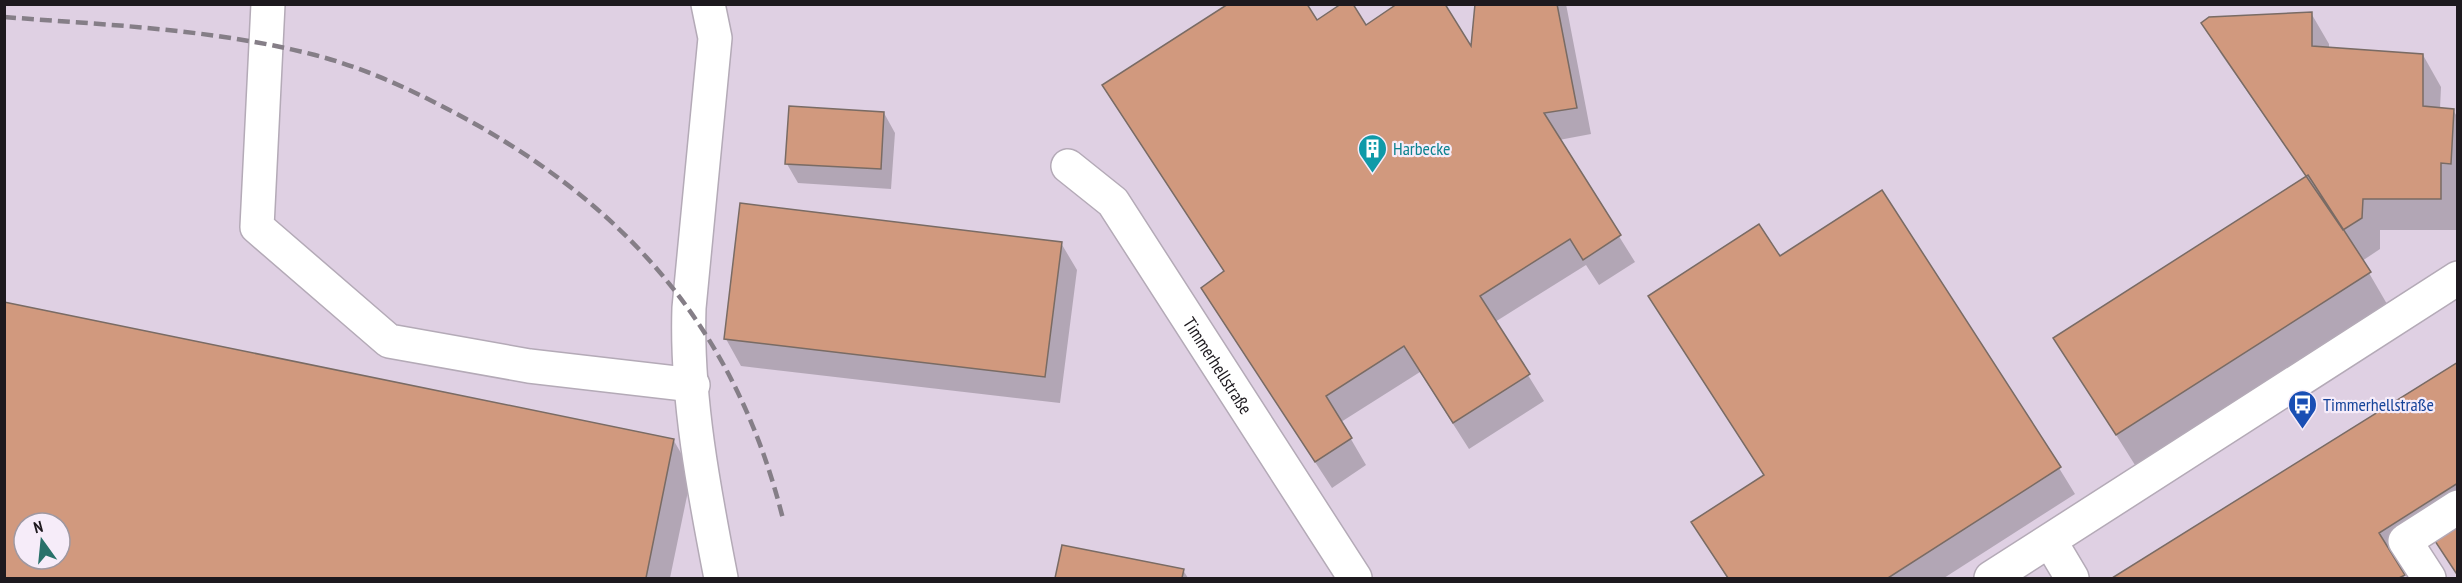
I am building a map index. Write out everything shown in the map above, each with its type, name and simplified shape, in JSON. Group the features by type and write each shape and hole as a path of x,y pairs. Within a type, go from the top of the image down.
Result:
{"street":[{"path":"268,4 257,227 389,341 529,366 693,385"},
{"path":"708,4 715,38 689,308 688,343 704,487 721,579"},
{"name":"Timmerhellstraße","path":"1068,166 1113,202 1355,579"},
{"path":"1991,579 2457,278"},
{"path":"2429,579 2405,541 2457,507"},
{"path":"2050,541 2072,579"}],"shaded area":[{"path":"4,5 2457,5 2457,578 5,578"}],"building":[{"name":"Harbecke","path":"1228,4 1307,4 1317,20 1341,4 1353,4 1366,25 1397,4 1445,4 1471,46 1475,4 1557,4 1577,108 1544,113 1621,235 1583,260 1570,239 1480,296 1530,374 1453,423 1404,346 1326,396 1352,438 1315,462 1201,288 1224,271 1102,85"},
{"path":"2312,12 2312,46 2423,54 2423,106 2454,109 2451,164 2441,163 2441,199 2363,199 2362,218 2343,230 2201,23 2209,17"},
{"path":"789,106 884,112 881,169 785,164"},
{"path":"2308,175 2371,272 2116,435 2053,338"},
{"path":"1882,190 2061,467 1888,578 1728,578 1691,522 1764,475 1648,296 1759,224 1780,256"},
{"path":"740,203 1062,242 1045,377 724,339"},
{"path":"4,302 674,439 646,578 4,578"},
{"path":"2458,362 2458,483 2379,533 2405,575 2399,578 2112,578"},
{"path":"2458,527 2458,576 2435,541"},
{"path":"1062,545 1184,569 1182,578 1055,578"}],"railway":[{"path":"4,17 200,34 277,46 315,55 357,68 418,94 477,125 534,161 586,200 632,242 673,289 709,339 739,394 763,454 783,519"}],"place":[{"name":"Harbecke","path":"1372,174"},
{"name":"Timmerhellstraße","path":"2302,430"}]}
